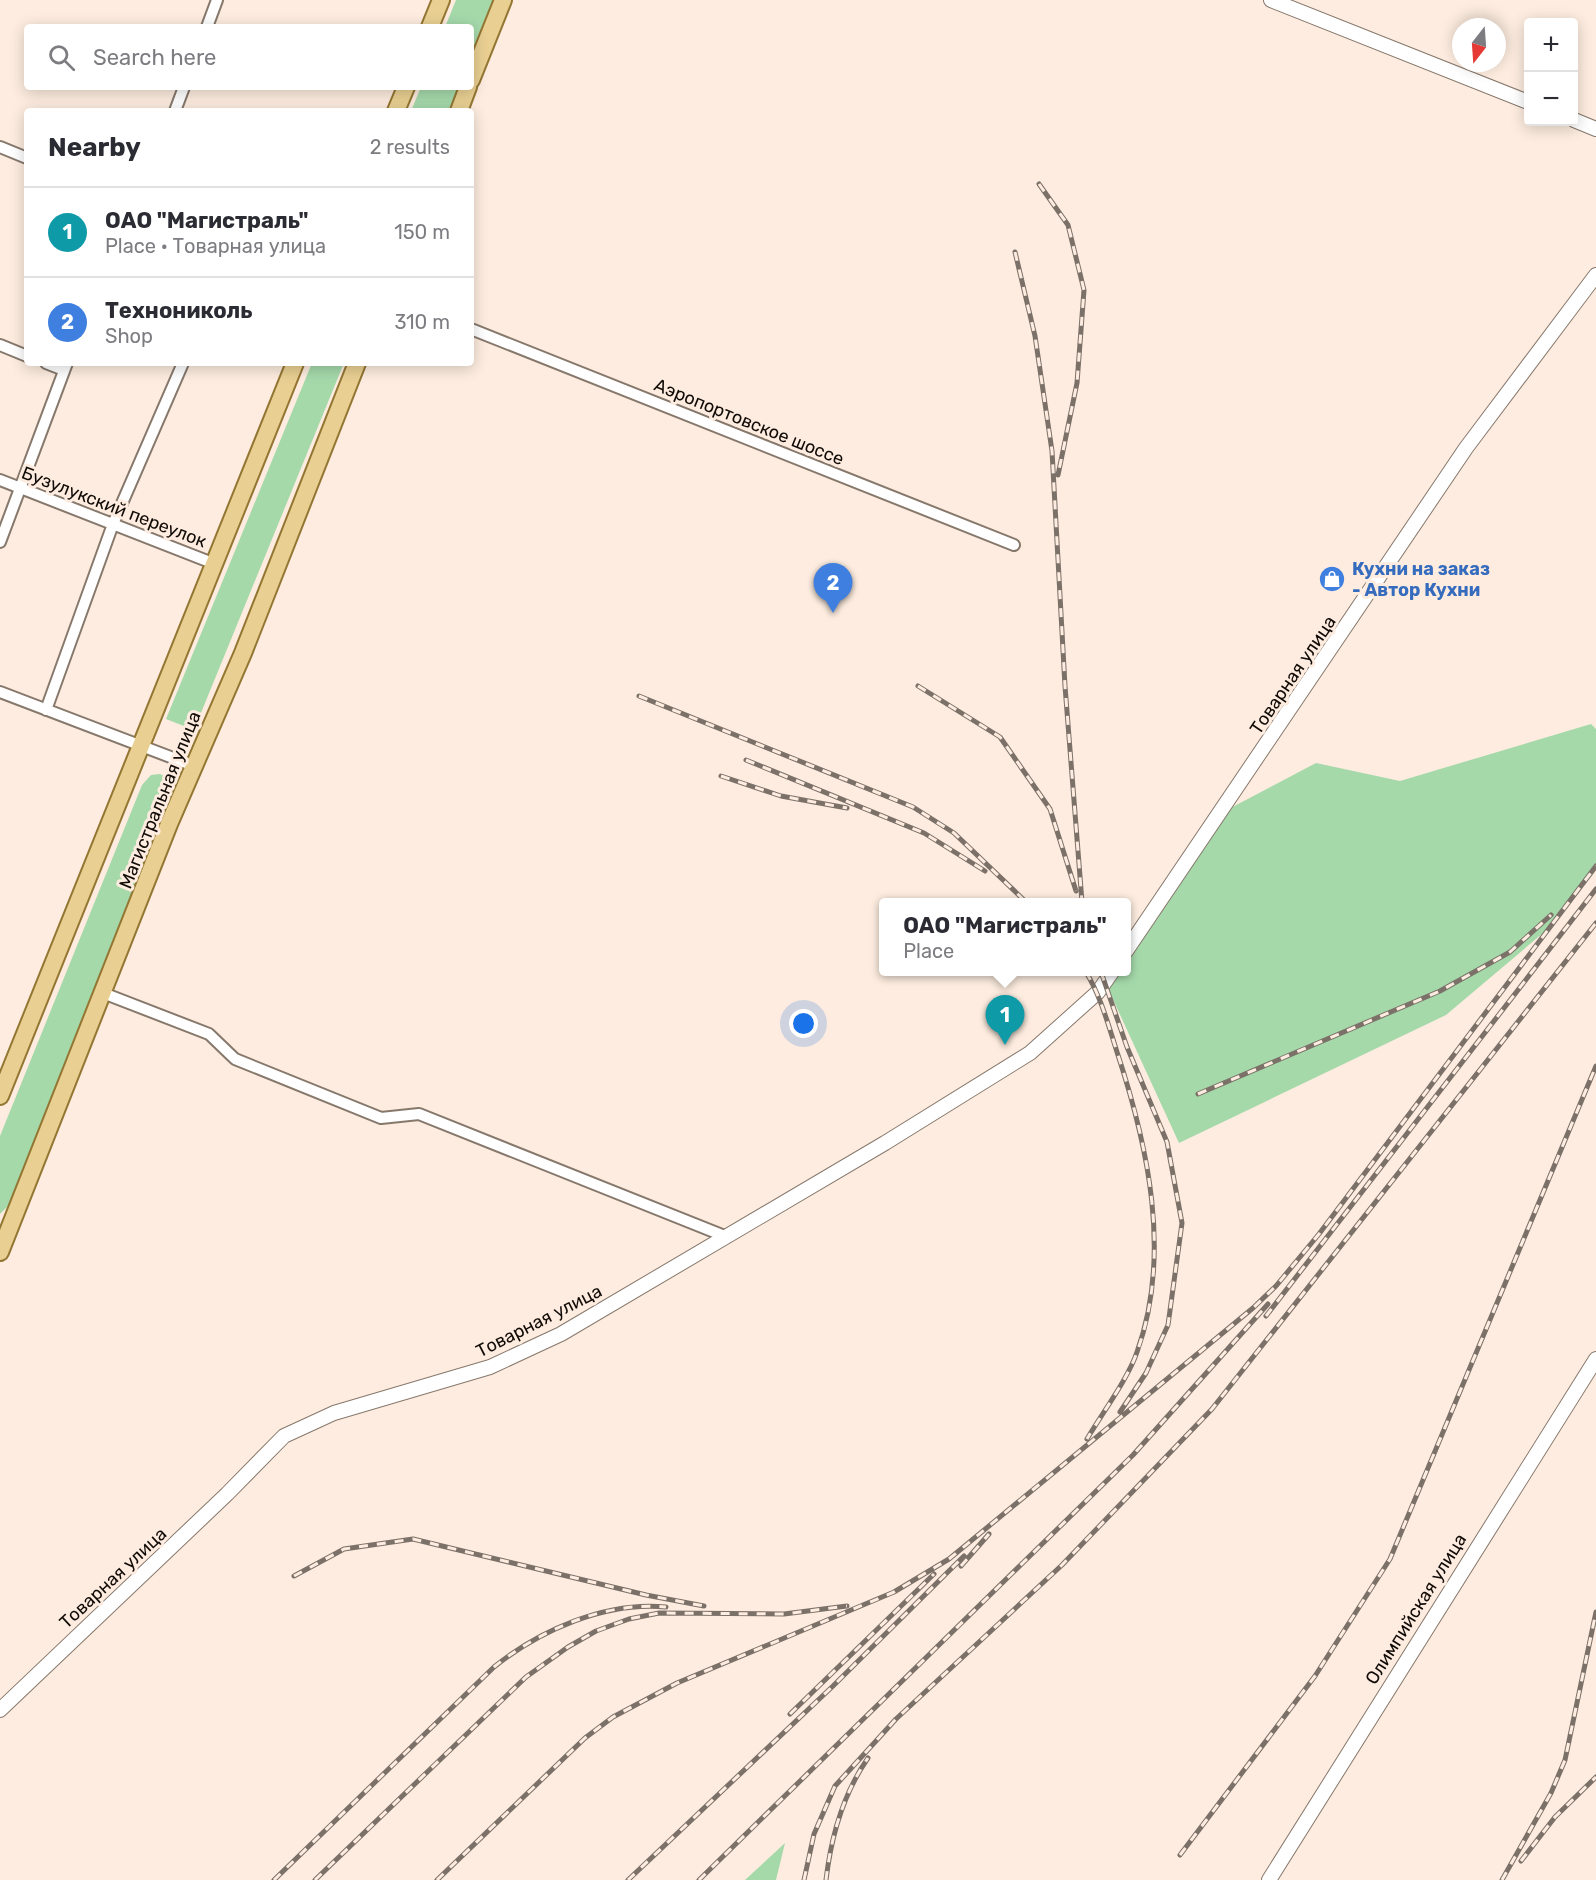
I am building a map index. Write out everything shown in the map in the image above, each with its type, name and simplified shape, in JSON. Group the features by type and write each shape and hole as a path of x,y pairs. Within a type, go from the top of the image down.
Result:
{"main road":[{"path":"474,72 503,0"},
{"path":"431,24 438,1"},
{"path":"397,108 405,90"},
{"path":"460,108 467,90"},
{"name":"Магистральная улица","path":"0,1096 295,366"},
{"name":"Магистральная улица","path":"0,1252 5,1224 243,653 356,366"}],"street":[{"path":"208,24 217,0"},
{"path":"1271,0 1524,100"},
{"path":"176,108 183,90"},
{"path":"1578,122 1596,129"},
{"path":"0,147 24,157"},
{"name":"Товарная улица","path":"1131,944 1466,448 1596,275"},
{"name":"Аэропортовское шоссе","path":"474,330 1014,545"},
{"path":"0,345 24,355"},
{"path":"46,710 113,524 182,366"},
{"path":"0,542 66,367"},
{"name":"Бузулукский переулок","path":"0,480 215,564"},
{"path":"0,692 194,766"},
{"name":"Товарная улица","path":"0,1710 227,1494 284,1436 334,1413 490,1367 561,1334 885,1143 1030,1053 1098,992 1109,976"},
{"path":"103,993 209,1034 235,1059 381,1118 419,1114 727,1237"},
{"name":"Олимпийская улица","path":"1269,1880 1596,1359"}],"green space":[{"path":"456,0 494,0 474,50 474,24 446,24"},
{"path":"420,90 458,90 450,108 412,108"},
{"path":"311,366 343,366 194,730 166,719"},
{"path":"1591,724 1596,729 1596,866 1549,928 1446,1015 1179,1143 1105,982 1109,976 1131,976 1131,945 1219,814 1316,763 1400,781"},
{"path":"160,774 168,778 172,784 174,792 172,801 8,1206 0,1214 0,1136 142,785 151,775"},
{"path":"785,1843 776,1880 745,1880"}],"railway":[{"path":"1039,184 1068,225 1084,290 1077,383 1058,475"},
{"path":"1015,252 1035,336 1052,451 1065,686 1082,898"},
{"path":"918,686 1000,737 1050,809 1076,891"},
{"path":"639,696 913,807 954,833 1022,898"},
{"path":"746,760 924,833 985,871"},
{"path":"721,776 781,796 847,808"},
{"path":"437,1880 585,1738 613,1717 677,1683 894,1592 949,1559 1253,1308 1276,1286 1319,1234 1596,866"},
{"path":"1266,1316 1596,889"},
{"path":"1198,1094 1440,991 1510,952 1551,915"},
{"path":"804,1880 814,1834 835,1786 896,1719 1062,1565 1212,1409 1596,923"},
{"path":"1087,1439 1121,1384 1137,1352 1147,1315 1153,1277 1154,1239 1152,1201 1138,1125 1104,1011 1088,976"},
{"path":"1102,976 1127,1047 1167,1142 1182,1223 1168,1325 1146,1373 1120,1412"},
{"path":"1180,1855 1315,1676 1390,1559 1596,1066"},
{"path":"699,1880 1133,1455 1268,1304"},
{"path":"961,1566 989,1534"},
{"path":"294,1576 344,1549 413,1539 646,1595 704,1606"},
{"path":"628,1880 833,1686 964,1556"},
{"path":"790,1714 934,1574"},
{"path":"274,1880 494,1667 512,1654 553,1630 597,1614 643,1606 666,1607"},
{"path":"315,1880 526,1677 568,1647 596,1631 629,1619 659,1613 784,1614 847,1606"},
{"path":"1502,1880 1551,1793 1565,1760 1596,1612"},
{"path":"826,1880 831,1848 845,1801 868,1758"},
{"path":"1521,1861 1555,1817 1596,1777"}],"place":[{"name":"Кухни на заказ - Автор Кухни","path":"1332,579"},
{"name":"Технониколь","path":"833,613"},
{"name":"ОАО \"Магистраль\"","path":"1005,1045"}]}
